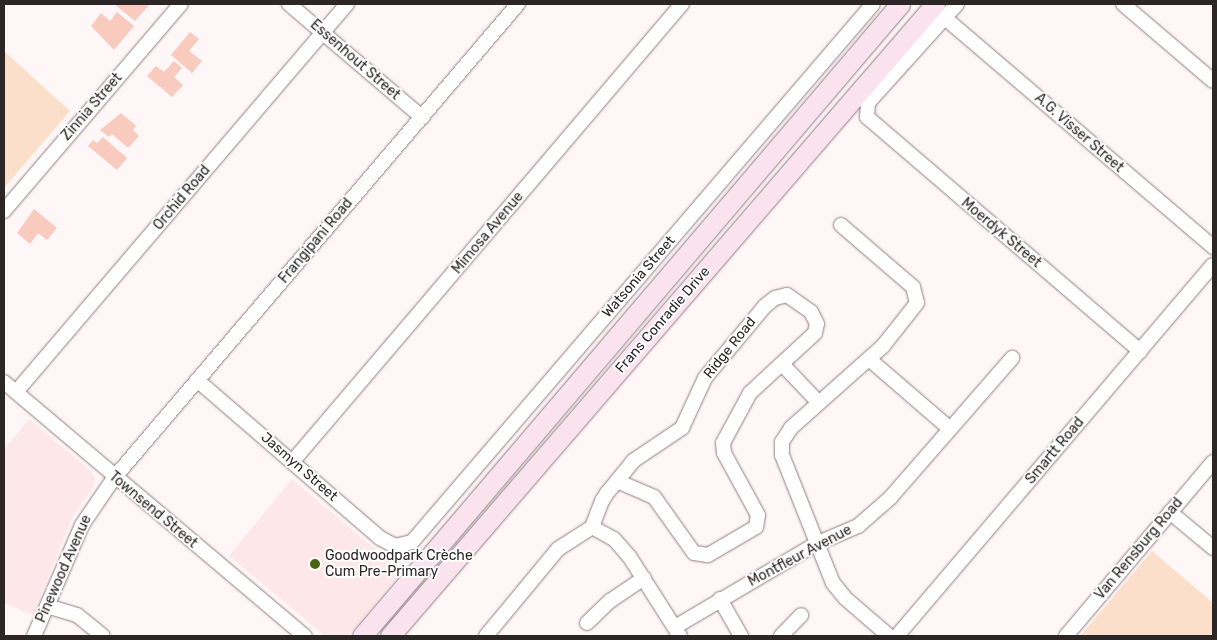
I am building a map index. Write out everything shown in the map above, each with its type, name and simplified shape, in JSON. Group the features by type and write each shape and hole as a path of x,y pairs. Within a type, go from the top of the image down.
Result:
{"main road":[{"name":"Frans Conradie Drive","path":"362,636 900,4"},
{"name":"Frans Conradie Drive","path":"390,636 940,11"}],"street":[{"name":"Zinnia Street","path":"4,211 181,4"},
{"name":"Essenhout Street","path":"289,4 422,117"},
{"name":"Orchid Road","path":"16,392 347,4"},
{"name":"Frangipani Road","path":"114,478 518,4"},
{"name":"Mimosa Avenue","path":"293,461 682,4"},
{"name":"Watsonia Street","path":"404,546 426,529 872,4"},
{"path":"940,11 957,4"},
{"path":"1123,4 1213,81"},
{"name":"Moerdyk Street","path":"940,11 868,103 866,113 871,122 1140,351"},
{"name":"A.G. Visser Street","path":"940,11 1213,247"},
{"path":"840,225 916,293 915,309 869,359 791,428 782,448 784,464 816,544 838,590 889,636"},
{"name":"Smartt Road","path":"897,636 1213,265"},
{"name":"Ridge Road","path":"592,527 602,501 617,481 642,452 682,428 705,378 765,306 775,298 787,295 811,312 817,324 815,333 746,398 723,443 724,453 759,520 749,532 708,555 694,553 654,498 617,481"},
{"name":"Montfleur Avenue","path":"678,632 720,600 816,544 862,523 890,498 1012,358"},
{"path":"869,359 950,429"},
{"path":"783,365 820,403"},
{"name":"Jasmyn Street","path":"198,380 380,538 396,546 404,546"},
{"name":"Townsend Street","path":"4,382 114,478 304,636"},
{"name":"Van Rensburg Road","path":"1066,636 1213,462"},
{"name":"Pinewood Avenue","path":"34,636 82,525 114,478"},
{"path":"1170,512 1213,548"},
{"path":"486,636 558,549 592,527 614,539 644,578 678,632"},
{"path":"587,624 610,601 644,578"},
{"path":"720,600 741,636"},
{"path":"47,606 77,615 103,636"},
{"path":"781,636 801,616"}],"shaded area":[{"path":"4,51 70,111 4,188"},
{"path":"29,419 91,471 95,479 93,488 73,516 33,615 4,603 4,450"},
{"name":"Goodwoodpark Crèche Cum Pre-Primary","path":"292,479 402,572 348,636 325,636 229,556"},
{"path":"1152,551 1213,603 1213,636 1080,636"}],"building":[{"path":"114,4 150,4 135,21"},
{"path":"117,12 134,26 114,50 91,26 101,13 110,21"},
{"path":"190,32 199,39 189,51 202,61 192,73 171,55"},
{"path":"174,61 182,68 174,77 183,85 172,97 147,76 156,66 164,72"},
{"path":"121,113 136,126 133,130 139,136 128,148 112,134 109,137 100,130"},
{"path":"103,137 127,158 117,170 88,146 93,140 97,143"},
{"path":"34,209 57,228 47,240 38,233 30,244 17,233"}],"place":[{"name":"Goodwoodpark Crèche Cum Pre-Primary","path":"315,564"}]}
